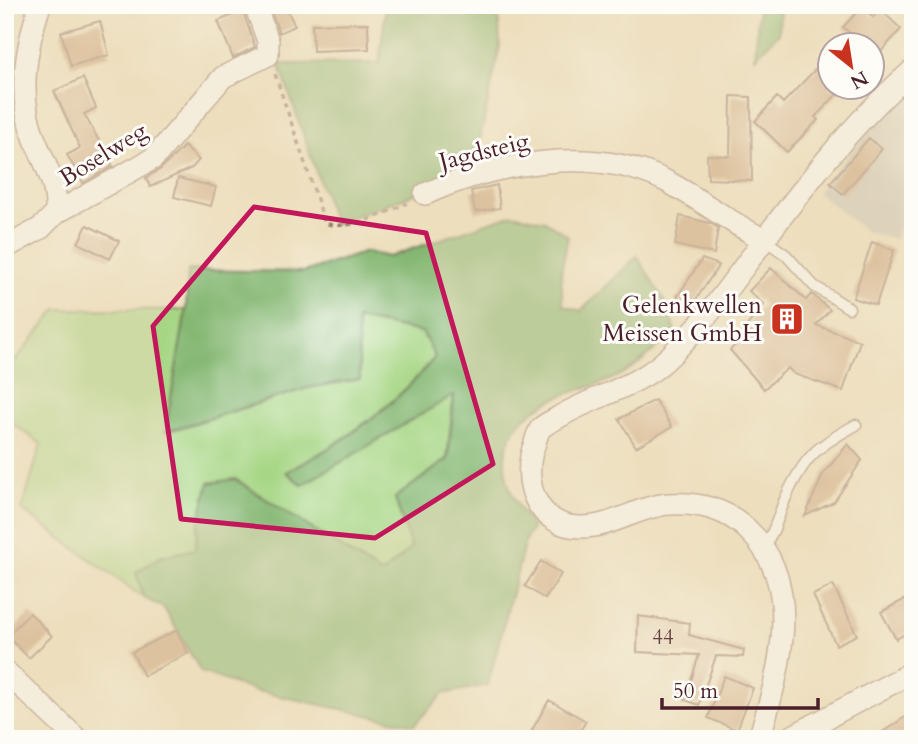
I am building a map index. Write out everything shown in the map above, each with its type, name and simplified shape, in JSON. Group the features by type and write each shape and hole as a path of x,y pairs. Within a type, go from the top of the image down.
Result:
{"street":[{"name":"Boselweg","path":"40,5 27,55 24,82 33,134 54,181 56,214"},
{"path":"254,5 268,41 268,55"},
{"name":"Boselweg","path":"5,248 41,228 56,214 154,158 222,77 268,55"},
{"path":"759,739 777,676 783,621 780,589 764,547 735,518 701,506 667,504 598,526 570,527 551,519 534,499 528,477 530,456 540,429 581,403 650,373 706,317 852,127 913,70"},
{"name":"Jagdsteig","path":"425,194 452,182 495,172 535,164 578,161 621,167 663,180 730,223 765,240"},
{"path":"5,671 77,739"},
{"path":"787,739 913,672"}],"lane":[{"name":"Jagdsteig","path":"765,240 786,255 814,286 849,308"},
{"path":"764,547 776,530 786,499 805,463 820,444 856,425"}],"path":[{"name":"Jagdsteig","path":"268,55 325,223 335,227 385,213 425,194"}],"highlighted area":[{"path":"254,207 426,233 493,464 375,538 181,519 153,326"}],"shaded area":[{"path":"913,88 913,194 895,239 866,232 817,192 863,136"}],"green space":[{"path":"386,5 498,5 500,46 473,172 334,224 279,64 379,63"},
{"path":"759,5 780,5 779,33 755,57"},
{"path":"513,214 545,221 568,236 561,272 563,305 581,311 637,256 664,300 675,331 643,360 622,374 556,398 535,410 520,423 510,438 506,472 511,490 533,527 526,538 488,685 443,694 414,725 252,690 201,672 164,608 144,598 136,573 160,557 195,549 209,483 235,479 382,574 411,548 395,498 448,459 454,395 302,485 286,472 327,449 385,408 435,357 422,332 357,319 360,379 308,388 165,432 186,310 188,270 304,272 366,252 389,257"},
{"path":"57,309 186,310 166,432 308,388 359,379 356,319 422,332 436,357 420,375 386,407 348,436 287,472 302,485 454,394 447,459 395,498 412,548 381,574 235,479 198,525 196,549 160,557 136,572 144,598 22,510 41,444 5,418 5,373"}],"building":[{"path":"269,5 285,5 295,26 279,33"},
{"path":"862,7 873,17 880,9 901,29 886,46 886,32 849,32 843,27"},
{"path":"243,11 255,47 233,58 218,21"},
{"path":"100,21 109,55 71,66 61,32"},
{"path":"368,23 369,49 313,51 312,24"},
{"path":"816,69 816,102 829,102 815,117 818,120 787,152 755,121 777,97 783,103"},
{"path":"83,78 96,108 84,114 113,166 83,183 67,155 80,148 54,91"},
{"path":"731,96 751,97 752,181 708,179 707,155 730,156"},
{"path":"869,138 882,149 843,194 830,183"},
{"path":"184,146 199,160 192,168 150,187 146,178 161,169"},
{"path":"178,178 216,187 211,206 174,197"},
{"path":"497,185 500,208 475,212 471,191"},
{"path":"680,216 710,223 718,228 714,254 675,245"},
{"path":"87,225 119,241 110,259 78,243"},
{"path":"872,242 894,250 876,305 853,298"},
{"path":"702,259 719,265 689,310 674,302"},
{"path":"771,268 806,300 812,294 830,310 816,325 860,341 843,391 794,374 788,368 764,389 730,350 750,332 745,328 764,305 749,291"},
{"path":"655,400 672,427 636,447 619,419"},
{"path":"848,444 862,460 834,502 805,516 823,474"},
{"path":"541,561 561,574 545,599 525,586"},
{"path":"833,585 857,635 836,645 813,595"},
{"path":"913,595 913,630 896,639 881,612"},
{"path":"30,613 52,636 29,658 7,636"},
{"path":"638,616 690,623 689,635 744,650 743,657 716,656 699,705 685,700 699,655 637,652"},
{"path":"177,630 188,653 144,676 132,652"},
{"path":"724,676 753,688 737,730 708,718"},
{"path":"549,700 586,721 575,739 543,739 531,732"},
{"path":"913,712 913,739 872,739"}],"place":[{"name":"Gelenkwellen Meissen GmbH","path":"787,319"}]}
